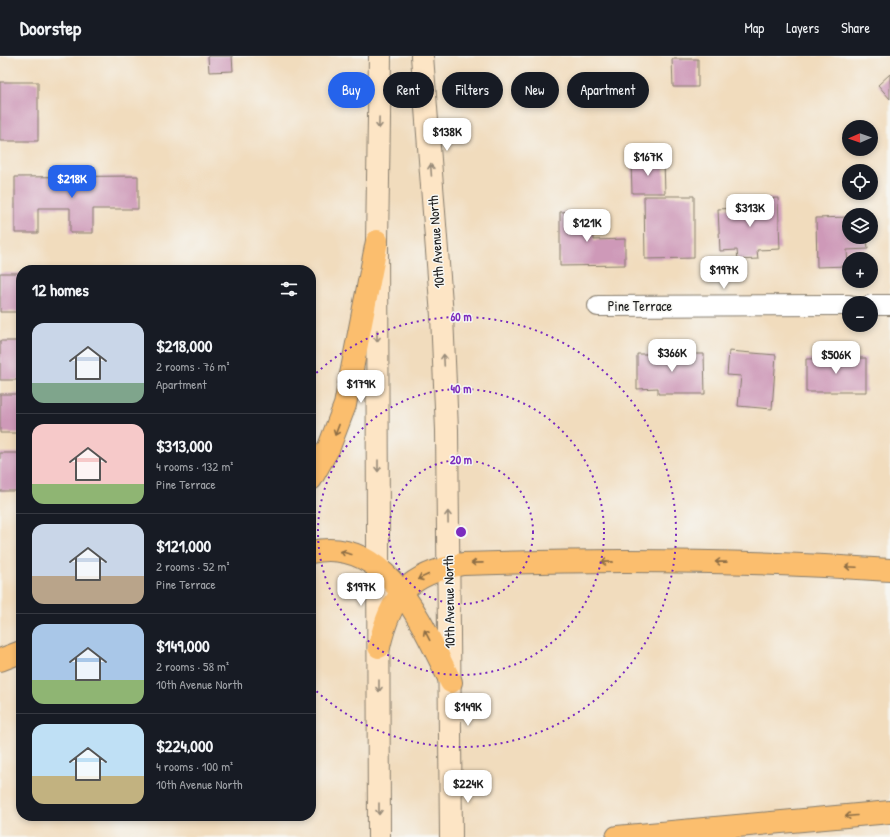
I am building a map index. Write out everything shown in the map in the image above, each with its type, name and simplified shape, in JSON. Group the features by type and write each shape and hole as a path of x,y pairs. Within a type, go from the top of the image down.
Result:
{"highway":[{"path":"316,470 332,441 345,405 377,241"},
{"path":"316,551 330,550 342,552 357,556 378,567 416,613 450,682"},
{"path":"379,647 386,619 401,593 415,580 449,566 474,563 696,561 755,562 890,570"},
{"path":"0,660 16,654"},
{"path":"617,837 890,812"}],"main road":[{"path":"379,837 377,241 380,56"},
{"name":"10th Avenue North","path":"422,56 445,376 449,566 451,837"}],"street":[{"name":"Pine Terrace","path":"598,306 842,305"},
{"path":"878,305 890,305"}],"building":[{"path":"208,56 232,56 233,71 209,72"},
{"path":"672,59 698,59 698,87 673,87"},
{"path":"890,74 890,99 878,85"},
{"path":"0,82 38,82 38,141 0,141"},
{"path":"664,160 665,193 632,193 631,161"},
{"path":"138,176 138,209 93,209 93,233 70,233 70,208 38,208 38,233 15,233 15,177"},
{"path":"644,196 694,196 694,258 645,259"},
{"path":"778,198 780,249 757,250 758,259 738,260 737,250 720,251 718,209 737,208 737,200"},
{"path":"593,211 594,240 625,239 625,265 560,266 560,212"},
{"path":"842,217 842,244 868,244 868,249 847,250 847,252 842,252 842,266 817,267 816,218"},
{"path":"0,273 16,273 16,312 0,312"},
{"path":"0,341 16,341 16,380 0,380"},
{"path":"729,351 776,355 772,409 738,406 741,376 727,375"},
{"path":"637,354 704,354 705,394 658,394 658,388 637,389"},
{"path":"866,358 866,392 806,392 806,359"},
{"path":"0,394 16,394 16,433 0,433"},
{"path":"0,453 16,453 16,491 0,491"}]}
